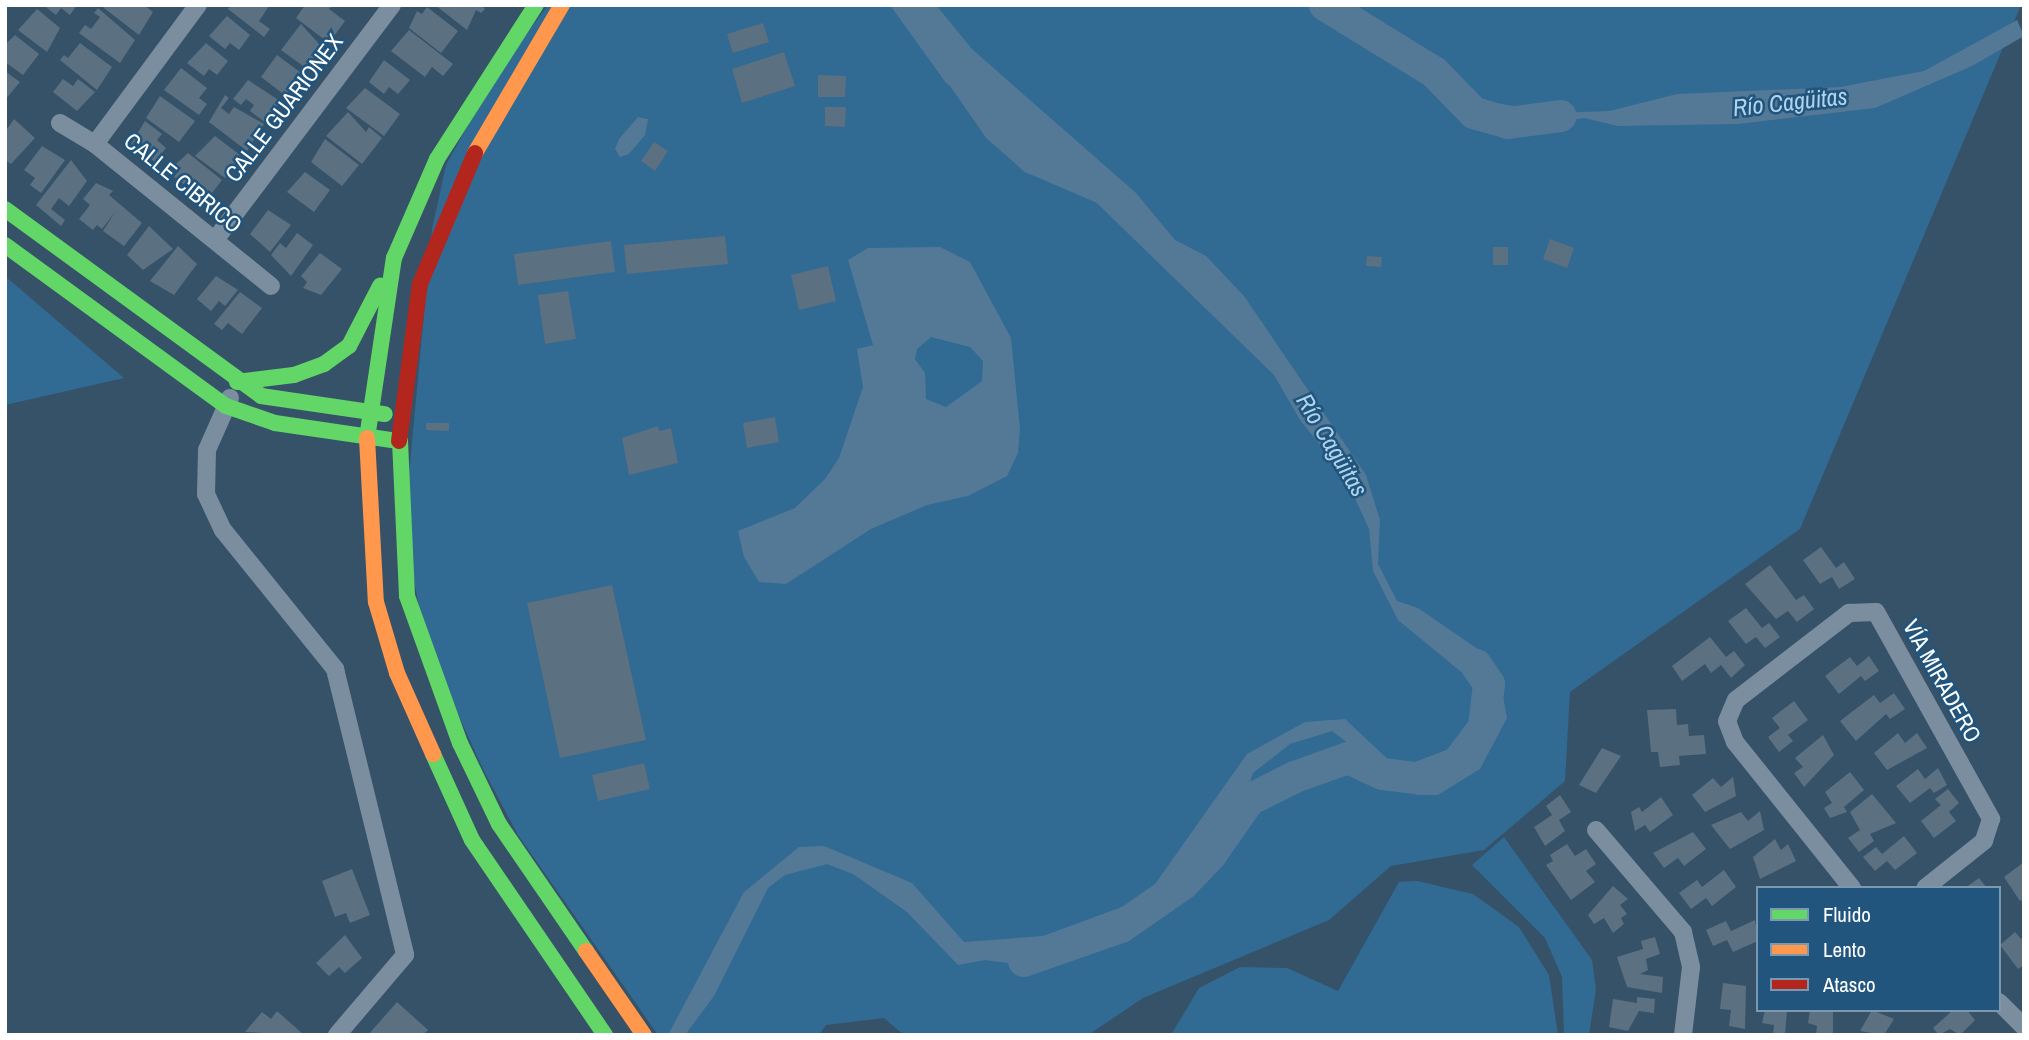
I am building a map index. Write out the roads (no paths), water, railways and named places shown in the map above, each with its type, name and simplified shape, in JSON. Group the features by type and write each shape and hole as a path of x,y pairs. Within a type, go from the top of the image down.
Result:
{"main road":[{"path":"237,382 294,375 349,346 394,258 437,159 483,80 536,5"},
{"path":"562,5 467,166 420,285 400,441 407,596 427,663 499,824 644,1035"},
{"path":"5,209 237,382 280,401 402,415"},
{"path":"5,245 226,406 275,423 400,441"},
{"path":"394,258 368,412 376,602 397,673 472,840 606,1035"}],"street":[{"path":"94,144 198,5"},
{"name":"CALLE GUARIONEX","path":"215,240 392,5"},
{"name":"CALLE CIBRICO","path":"60,123 94,144 271,286"},
{"path":"237,382 207,450 206,494 223,530 335,668 405,954 337,1035"},
{"name":"VÍA MIRADERO","path":"1850,886 1735,742 1727,721 1736,700 1849,613 1876,612 1991,819 1984,841 1928,886"},
{"path":"1596,830 1683,932 1691,967 1683,1035"},
{"path":"2001,1004 2023,1024"}],"water":[{"path":"890,5 936,5 972,49 1136,193 1175,240 1206,256 1244,296 1366,475 1380,520 1378,564 1397,601 1418,608 1485,654 1500,679 1507,718 1480,769 1438,795 1417,795 1332,731 1290,744 1253,773 1237,822 1161,906 1137,917 1119,934 1088,933 1050,962 1033,966 985,960 958,965 907,912 853,874 827,864 785,875 768,888 714,996 685,1035 668,1035 744,892 799,847 824,846 912,883 964,942 1043,936 1130,904 1153,887 1247,754 1305,722 1345,719 1409,779 1430,782 1466,757 1483,736 1488,707 1471,680 1398,620 1373,571 1369,529 1345,476 1300,420 1274,375 1035,143 946,83"},
{"path":"2017,20 2024,36 1972,66 1875,108 1738,124 1618,126 1584,118 1538,125 1478,120 1481,104 1489,102 1557,113 1609,111 1677,94 1840,87 1924,71"},
{"path":"638,117 648,119 645,135 629,154 620,157 615,149 619,139"},
{"path":"940,247 970,262 1011,338 1020,429 1018,453 1007,476 968,496 927,505 871,529 786,584 759,582 744,557 738,531 795,508 825,479 839,458 863,387 857,349 873,345 848,260 868,248","holes":["931,337 970,347 983,361 982,381 946,407 926,399 925,373 915,359 917,349"]}],"waterway":[{"name":"Río Cagüitas","path":"1325,5 1434,72 1474,113 1508,123 1561,116"},
{"name":"Río Cagüitas","path":"964,78 998,127 1033,158 1103,188"},
{"name":"Río Cagüitas","path":"1024,961 1121,927 1183,884 1210,856 1249,800 1295,777 1348,758 1383,774 1418,778 1457,763 1484,727 1489,684 1476,665"}]}
